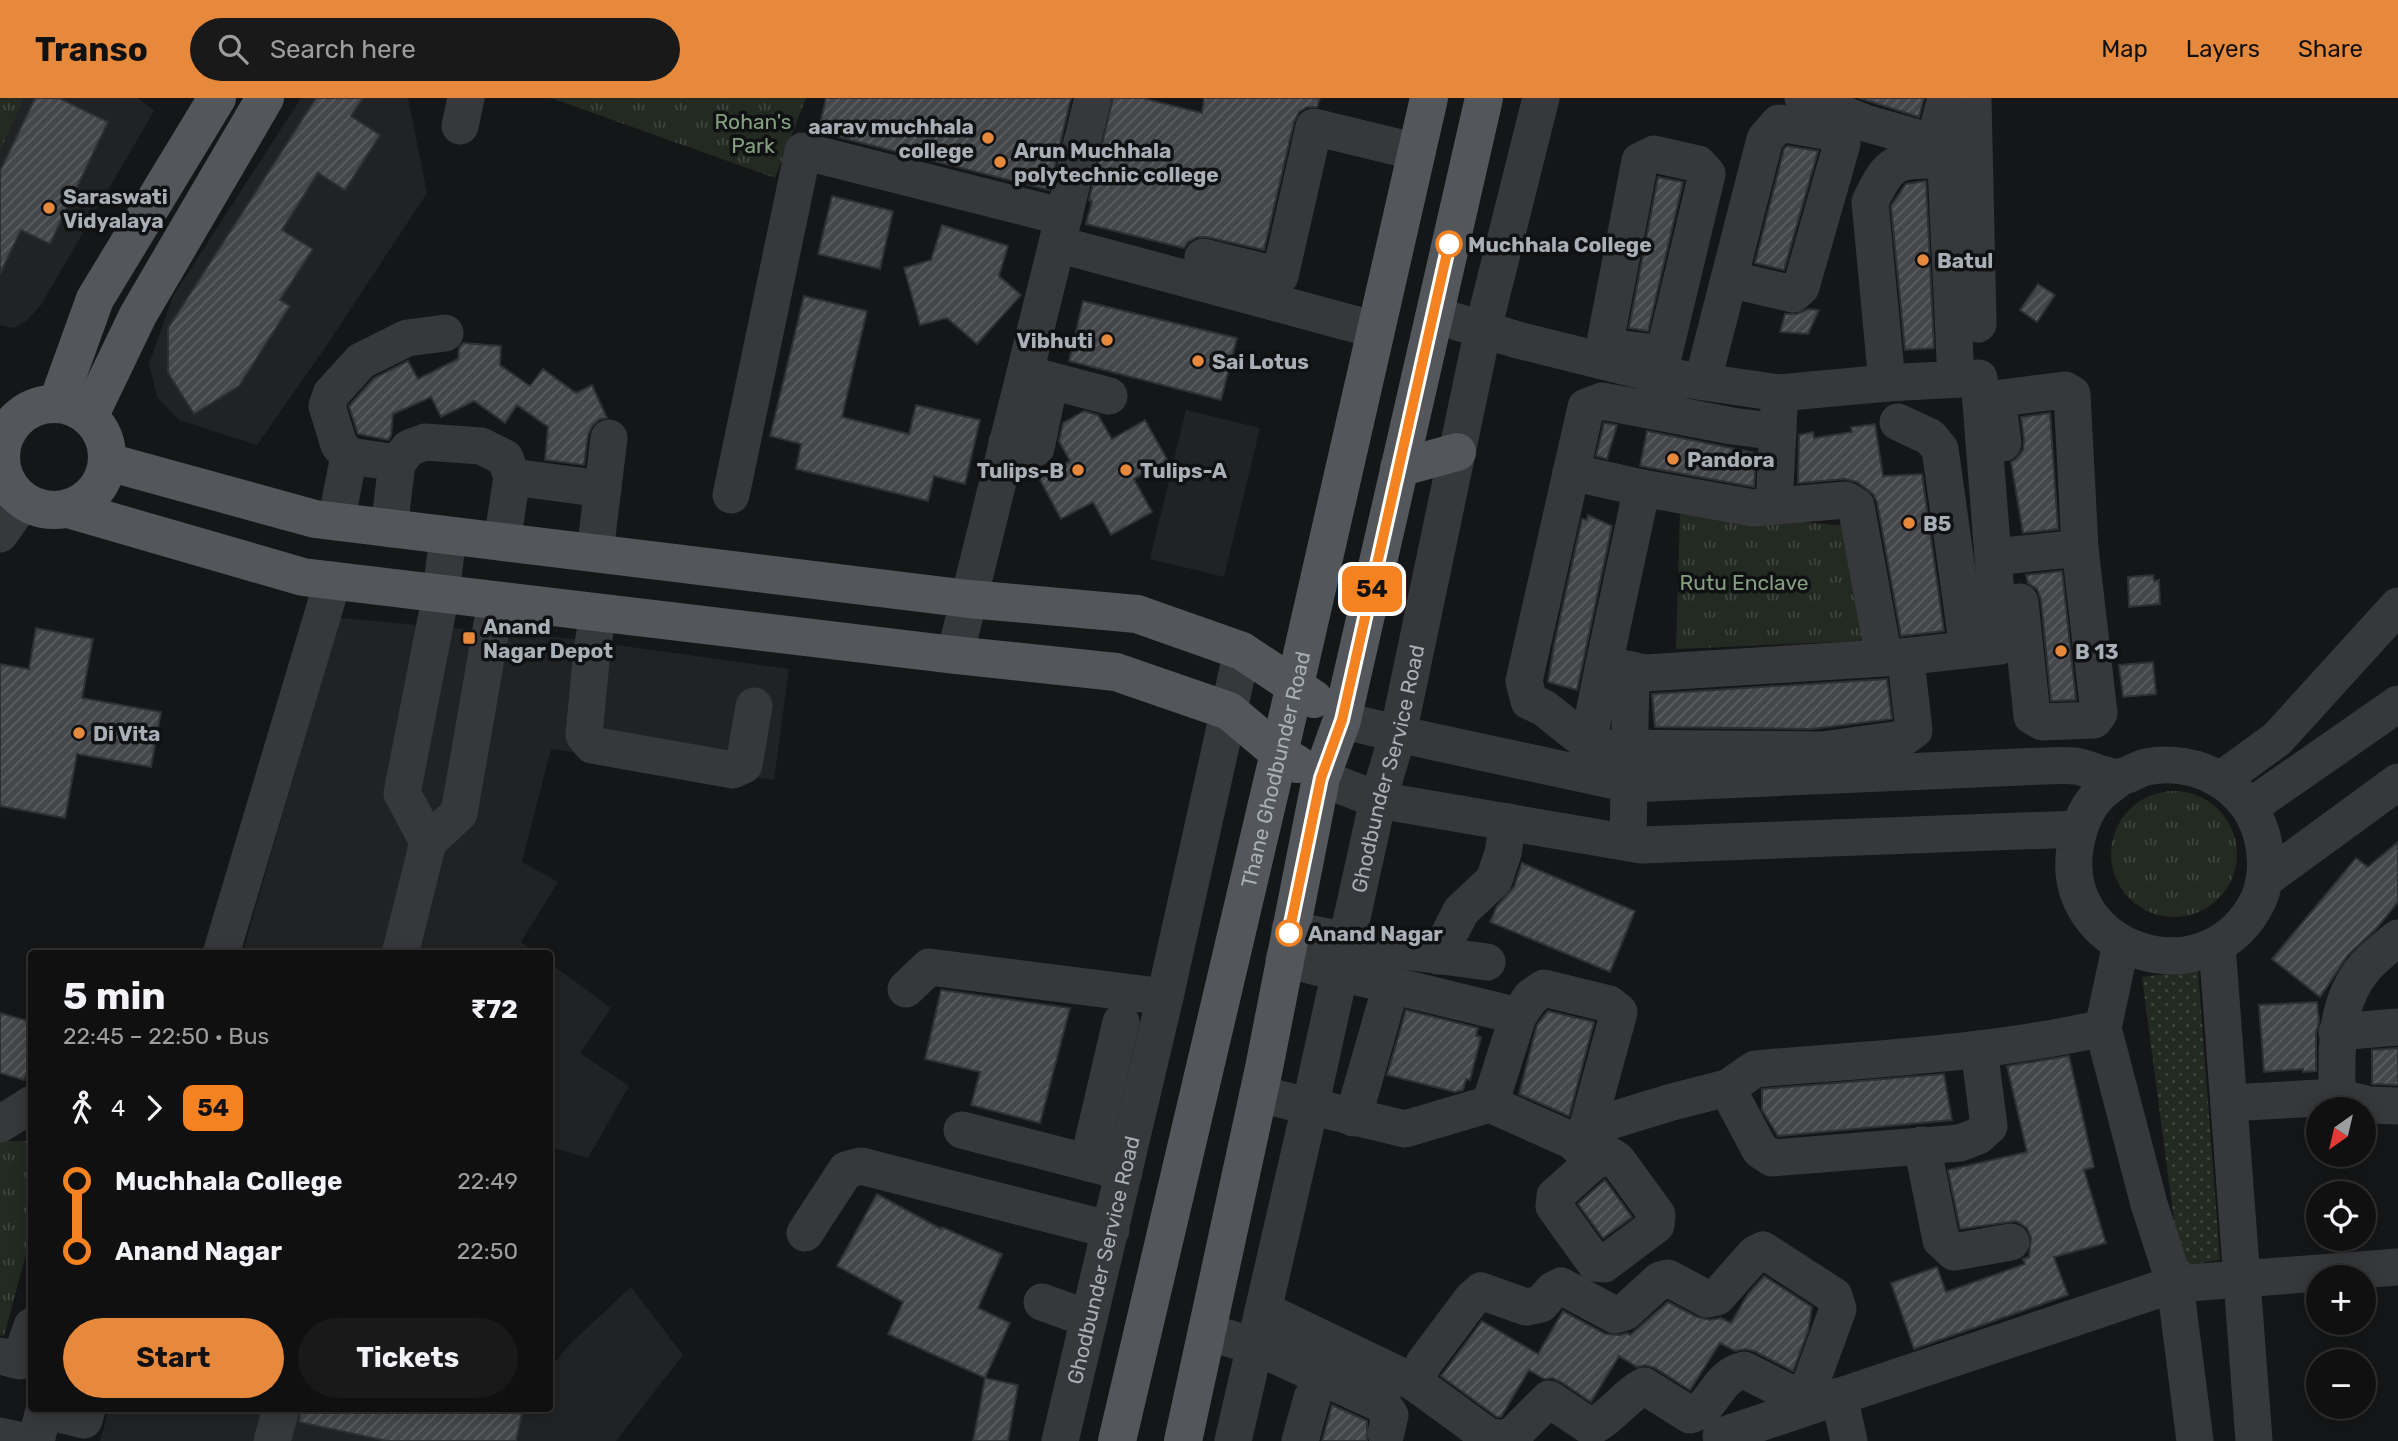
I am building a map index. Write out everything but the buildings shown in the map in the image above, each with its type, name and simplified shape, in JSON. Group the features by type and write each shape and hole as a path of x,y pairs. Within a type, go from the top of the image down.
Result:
{"main road":[{"path":"73,410 95,299 217,98"},
{"path":"73,410 138,315 265,98"},
{"name":"Thane Ghodbunder Road","path":"1116,1441 1279,753 1429,98"},
{"path":"1183,1441 1258,1094 1321,778 1342,720 1484,98"},
{"path":"68,509 83,503 95,492 104,478 108,462 104,437 73,410 32,409 6,421 1,451 8,485 40,509 68,509 303,577 1116,672 1229,711 1279,753 1321,778"},
{"path":"1399,468 1457,452"},
{"path":"108,462 315,519 969,599 1137,614 1242,651 1295,684 1342,720"}],"street":[{"path":"955,655 969,599 1037,377 1060,230 1093,98"},
{"name":"Ghodbunder Service Road","path":"1233,1441 1378,800 1398,734 1483,328 1541,98"},
{"path":"1803,98 1865,123 1974,155"},
{"path":"1934,142 1946,98"},
{"path":"1967,379 1974,155 1973,98"},
{"path":"1203,257 1280,276 1314,127 1417,152"},
{"path":"731,495 803,151 1376,330"},
{"path":"1662,364 1707,174 1698,164 1654,155 1640,161 1606,337 1616,348 1703,380 1779,393 2073,369"},
{"path":"1887,383 1870,202 1880,181 1891,167 1905,160 1940,160 1946,167 1967,379 1985,457 2004,556 2032,716 2042,722 2094,720 2099,713 2080,548 2072,394 2065,390 2003,398 1998,405 2004,556 1984,648"},
{"path":"1703,380 1729,279"},
{"path":"1434,315 1518,340 1662,364"},
{"path":"397,463 349,456 339,444 327,406 331,394 361,361 407,338 445,333"},
{"path":"1037,377 1110,396"},
{"path":"1774,506 1779,393"},
{"path":"1571,472 1753,508 1846,500 1856,506 1898,657 1906,661 1914,730 1901,739 1823,750 1607,748 1588,743 1544,708 1529,701 1524,681 1571,472 1586,407 1602,401 1778,432"},
{"path":"1898,422 1930,437 1940,449 1984,648 2016,733 2019,767"},
{"path":"595,552 609,438"},
{"path":"389,529 397,463 409,448 425,442 481,446 505,458 512,477 502,542"},
{"path":"999,552 1015,444"},
{"path":"336,522 349,456"},
{"path":"1942,463 1985,457"},
{"path":"512,477 603,489"},
{"path":"0,534 16,511 8,485"},
{"path":"1588,743 1617,667 1642,488"},
{"path":"428,842 402,793 441,594 448,535"},
{"path":"2004,556 2080,548"},
{"path":"222,950 333,580"},
{"path":"402,950 428,842 459,813 496,601"},
{"path":"2222,779 2277,739 2398,606"},
{"path":"598,613 584,735 592,745 733,770 744,765 754,706"},
{"path":"1617,667 1645,673 1898,657 1984,648"},
{"name":"Ghodbunder Service Road","path":"1060,1441 1166,997 1242,651"},
{"path":"430,653 485,663"},
{"path":"1617,667 1631,748 1628,842"},
{"path":"2250,807 2398,705"},
{"path":"1342,720 1629,784 2075,766 2119,778"},
{"path":"2171,764 2197,768 2222,779 2250,807 2258,821 2266,850 2264,880 2255,906 2247,918 2239,929 2217,945 2194,954 2169,957 2144,954 2121,944 2095,922 2079,894 2073,862 2078,829 2094,800 2119,778 2144,768 2171,764"},
{"path":"1321,778 1378,800 1512,843 1628,842 1641,845 2078,829"},
{"path":"2264,880 2398,782"},
{"path":"1438,956 1461,911 1494,880 1512,843"},
{"path":"2337,1097 2337,1032 2346,999 2365,967 2398,938"},
{"path":"1287,944 1343,956 1391,986 1518,1016"},
{"path":"2121,944 2103,1028 2149,1204 2175,1284 2196,1441"},
{"path":"2217,945 2254,1441"},
{"path":"1343,956 1375,947 1487,962"},
{"path":"906,989 929,967 1166,997"},
{"path":"1353,1118 1391,986"},
{"path":"1490,1104 1518,1016 1531,997 1544,988 1609,1004 1619,1012 1584,1144"},
{"path":"1088,1163 1121,1022"},
{"path":"2337,1032 2398,1027"},
{"path":"1258,1094 1405,1129 1490,1104 1584,1144 1672,1102 1727,1088 1755,1069 1979,1049 2103,1028"},
{"path":"1727,1088 1760,1150 1772,1158 1960,1143 1978,1136 1989,1126 1979,1049"},
{"path":"2229,1103 2306,1099"},
{"path":"2376,1105 2398,1106"},
{"path":"0,1124 28,1106"},
{"path":"962,1130 1124,1172"},
{"path":"1922,1145 1941,1240 1954,1252 2011,1242"},
{"path":"805,1233 846,1171 861,1166 1111,1230"},
{"path":"1263,1310 1415,1383 1489,1437 1509,1439 1549,1399 1591,1427 1604,1420 1644,1385 1690,1415 1698,1413 1731,1373 1744,1370 1795,1395 1810,1385 1838,1310 1834,1296 1763,1250 1755,1254 1717,1297 1707,1299 1668,1279 1660,1280 1625,1312 1615,1315 1561,1286 1553,1290 1542,1304 1526,1307 1481,1292 1472,1299 1424,1363 1415,1383"},
{"path":"1721,1436 2175,1284 2398,1267"},
{"path":"1042,1302 1090,1319"},
{"path":"1207,1332 1255,1346 1383,1405 1390,1415 1385,1433"},
{"path":"0,1356 20,1361 28,1338"},
{"path":"1839,1396 1849,1441"},
{"path":"1300,1441 1312,1398"},
{"path":"36,1441 43,1412"},
{"path":"52,1412 84,1420 86,1412"},
{"path":"272,1441 280,1412"},
{"path":"0,1436 23,1441"}],"shaded area":[{"name":"Saraswati Vidyalaya","path":"0,98 138,98 154,111 41,305 26,321 14,328 0,325"},
{"path":"301,98 408,98 427,193 257,445 179,420 157,397 149,364 173,296"},
{"path":"1186,410 1260,428 1224,577 1150,559"},
{"path":"340,618 566,638 789,669 774,780 551,749 522,862 558,882 521,942 531,950 243,950"},
{"path":"553,965 611,1008 580,1053 629,1086 588,1158 553,1148"},
{"path":"631,1287 683,1355 616,1441 100,1441 108,1412 553,1412 553,1364 569,1345"}],"green space":[{"path":"0,98 24,98 0,151"},
{"name":"Rohan's Park","path":"551,98 806,98 775,178"},
{"name":"Rutu Enclave","path":"1680,511 1861,527 1861,641 1676,649"},
{"path":"2174,791 2198,796 2218,810 2232,830 2237,854 2232,878 2218,898 2198,912 2174,917 2150,912 2130,898 2116,878 2111,854 2116,830 2130,810 2150,796"},
{"path":"2198,970 2220,1260 2180,1266 2142,977"},
{"path":"0,1141 28,1141 28,1247 4,1336 0,1335"}],"bus line":[{"name":"54","path":"1289,933 1321,778 1342,720 1449,244"}],"place":[{"name":"aarav muchhala college","path":"988,138"},
{"name":"Arun Muchhala polytechnic college","path":"1000,162"},
{"name":"Saraswati Vidyalaya","path":"49,208"},
{"name":"Muchhala College","path":"1449,244"},
{"name":"Batul","path":"1923,260"},
{"name":"Vibhuti","path":"1107,340"},
{"name":"Sai Lotus","path":"1198,361"},
{"name":"Pandora","path":"1673,459"},
{"name":"Tulips-B","path":"1078,470"},
{"name":"Tulips-A","path":"1126,470"},
{"name":"B5","path":"1909,523"},
{"name":"Anand Nagar Depot","path":"469,638"},
{"name":"B 13","path":"2061,651"},
{"name":"Di Vita","path":"79,733"},
{"name":"Anand Nagar","path":"1289,933"}]}
